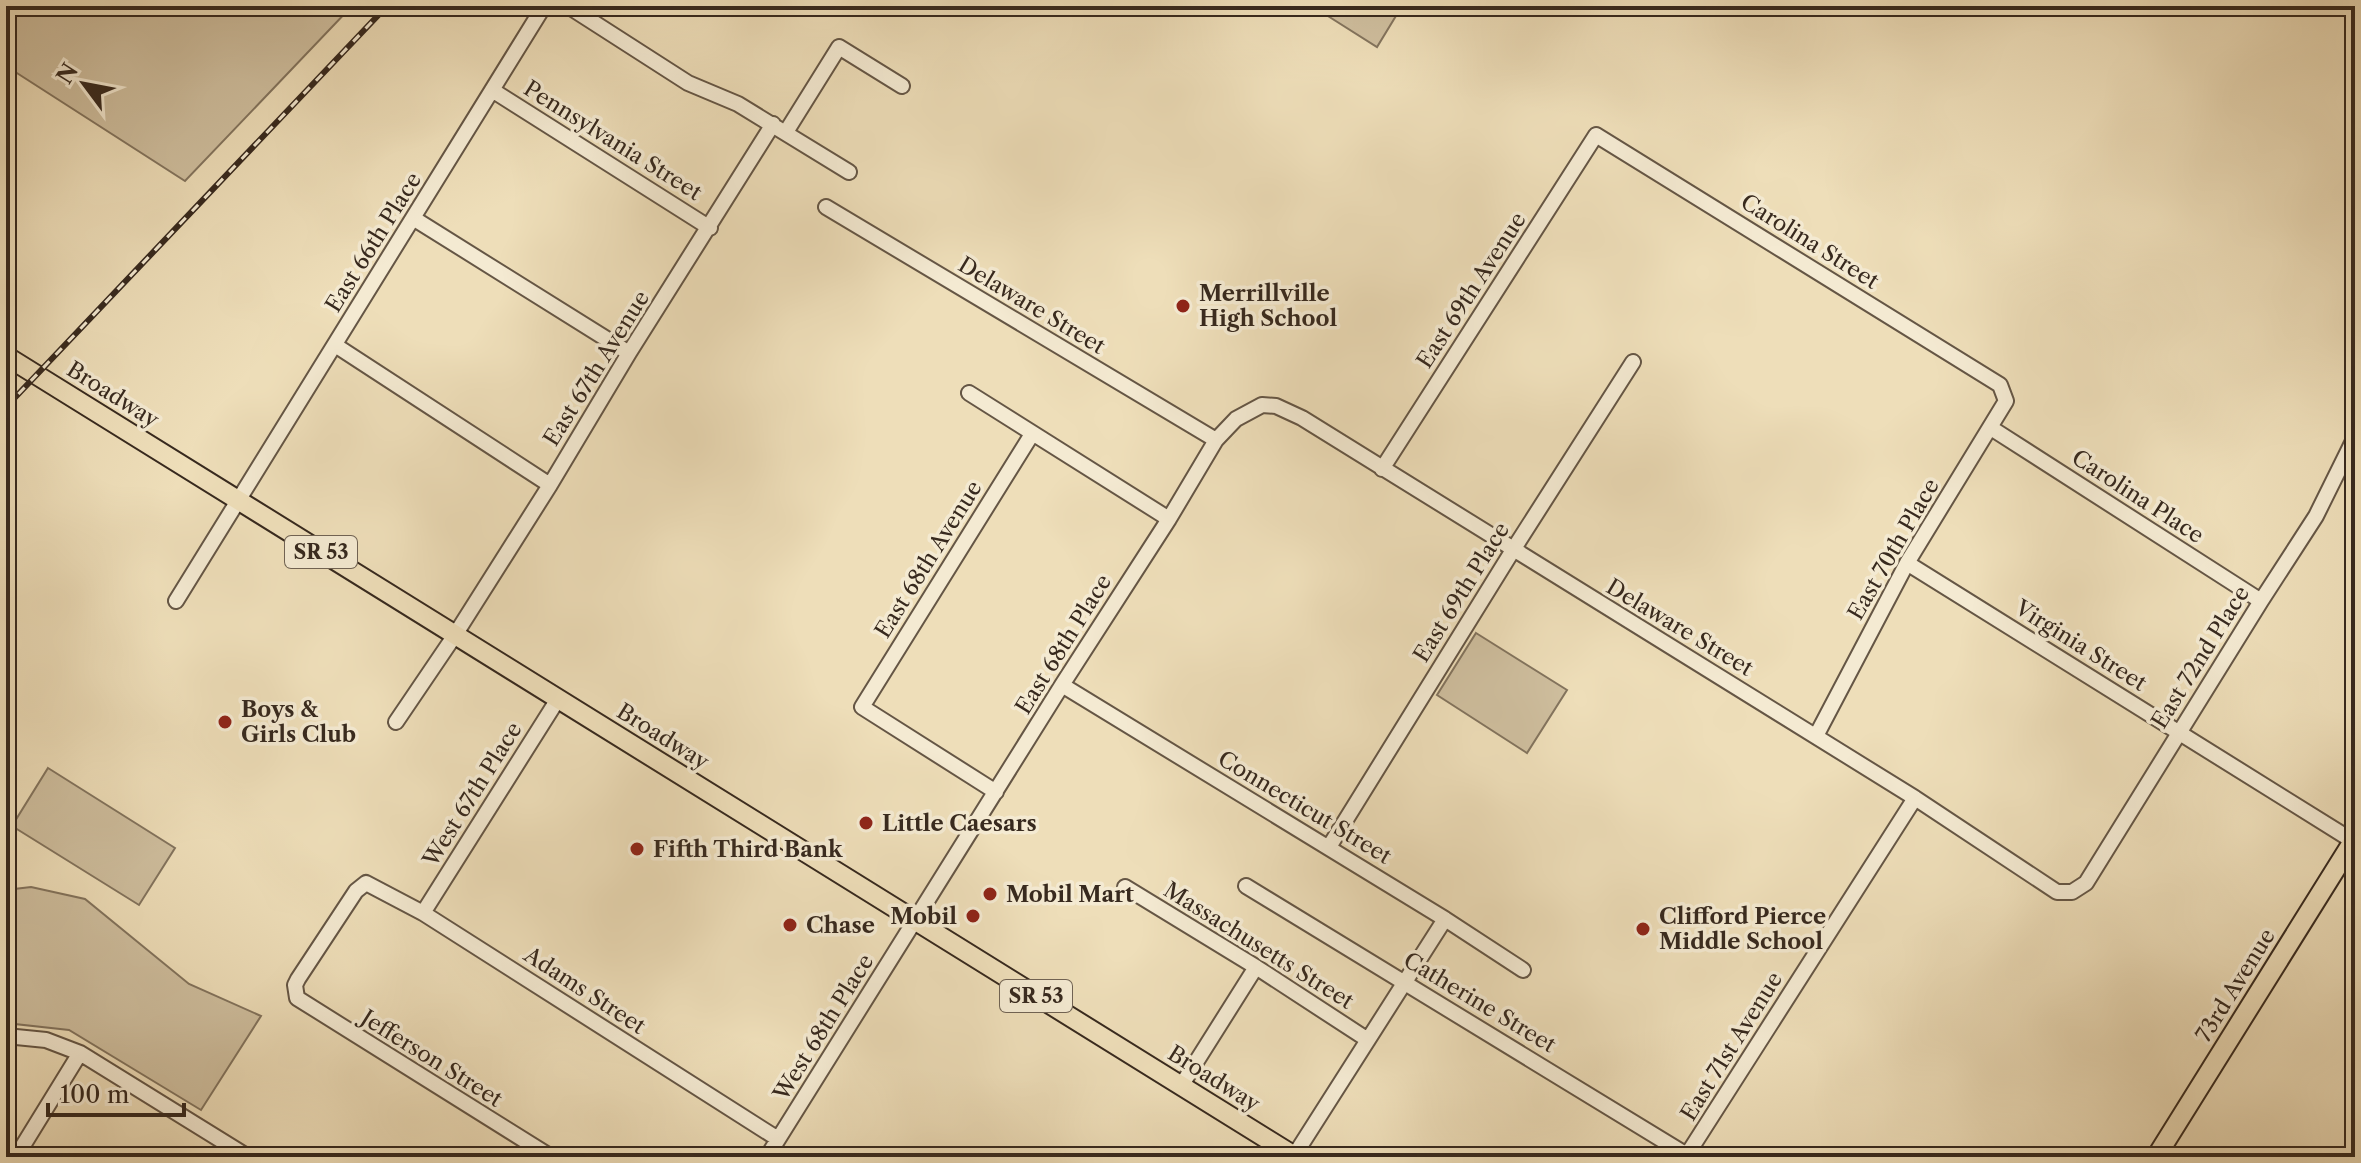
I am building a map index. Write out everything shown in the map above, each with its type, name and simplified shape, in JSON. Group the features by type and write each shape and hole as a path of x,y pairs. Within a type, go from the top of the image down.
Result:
{"main road":[{"name":"Broadway","path":"6,356 1295,1157"},
{"name":"73rd Avenue","path":"2156,1157 2354,839"}],"street":[{"name":"East 66th Place","path":"176,601 544,6"},
{"path":"568,6 688,83 738,104 849,172"},
{"name":"East 67th Avenue","path":"396,722 455,635 710,228 839,47 902,86"},
{"name":"Pennsylvania Street","path":"492,90 710,228"},
{"name":"Carolina Street","path":"1596,135 2000,385"},
{"name":"East 69th Avenue","path":"1382,469 1596,135"},
{"name":"Delaware Street","path":"826,207 1216,440"},
{"path":"413,218 629,353"},
{"path":"335,345 550,485"},
{"name":"East 69th Place","path":"1329,847 1633,362"},
{"name":"East 70th Place","path":"1816,736 1907,563 2006,401 2000,385"},
{"path":"969,393 1169,519"},
{"name":"Delaware Street","path":"1262,405 1276,406 1302,418 1915,798 2057,892 2072,892"},
{"name":"East 68th Place","path":"916,922 1216,440 1236,419 1262,405"},
{"name":"Carolina Place","path":"1991,428 2261,601"},
{"name":"East 68th Avenue","path":"996,792 862,707 1032,434"},
{"name":"East 72nd Place","path":"2072,892 2086,883 2316,516 2355,437"},
{"name":"Virginia Street","path":"1907,563 2354,839"},
{"name":"Connecticut Street","path":"1062,685 1329,847 1523,970"},
{"name":"West 67th Place","path":"423,913 558,699"},
{"name":"East 71st Avenue","path":"1689,1156 1915,798"},
{"name":"Adams Street","path":"295,992 295,985 306,966 356,891 366,883 423,913 778,1139"},
{"name":"Catherine Street","path":"1246,886 1405,982 1666,1151 1689,1156"},
{"name":"Massachusetts Street","path":"1125,887 1368,1040"},
{"path":"1295,1157 1445,919"},
{"name":"West 68th Place","path":"767,1157 916,922"},
{"path":"1181,1086 1256,967"},
{"name":"Jefferson Street","path":"295,992 302,1002 551,1157"},
{"path":"6,1036 46,1040 80,1053 248,1157"},
{"path":"16,1157 80,1053"}],"shaded area":[{"path":"6,6 352,6 185,181 6,66"},
{"path":"1323,6 1402,6 1377,47 1320,11"},
{"path":"1476,633 1567,690 1527,753 1437,695"},
{"path":"48,768 175,848 139,905 12,826"},
{"path":"31,887 85,899 189,984 261,1016 201,1110 69,1030 6,1023 6,890"}],"railway":[{"path":"6,407 387,6"}],"place":[{"name":"Merrillville High School","path":"1183,306"},
{"name":"Boys & Girls Club","path":"225,722"},
{"name":"Little Caesars","path":"866,823"},
{"name":"Fifth Third Bank","path":"637,849"},
{"name":"Mobil Mart","path":"990,894"},
{"name":"Mobil","path":"973,916"},
{"name":"Chase","path":"790,925"},
{"name":"Clifford Pierce Middle School","path":"1643,929"}]}
